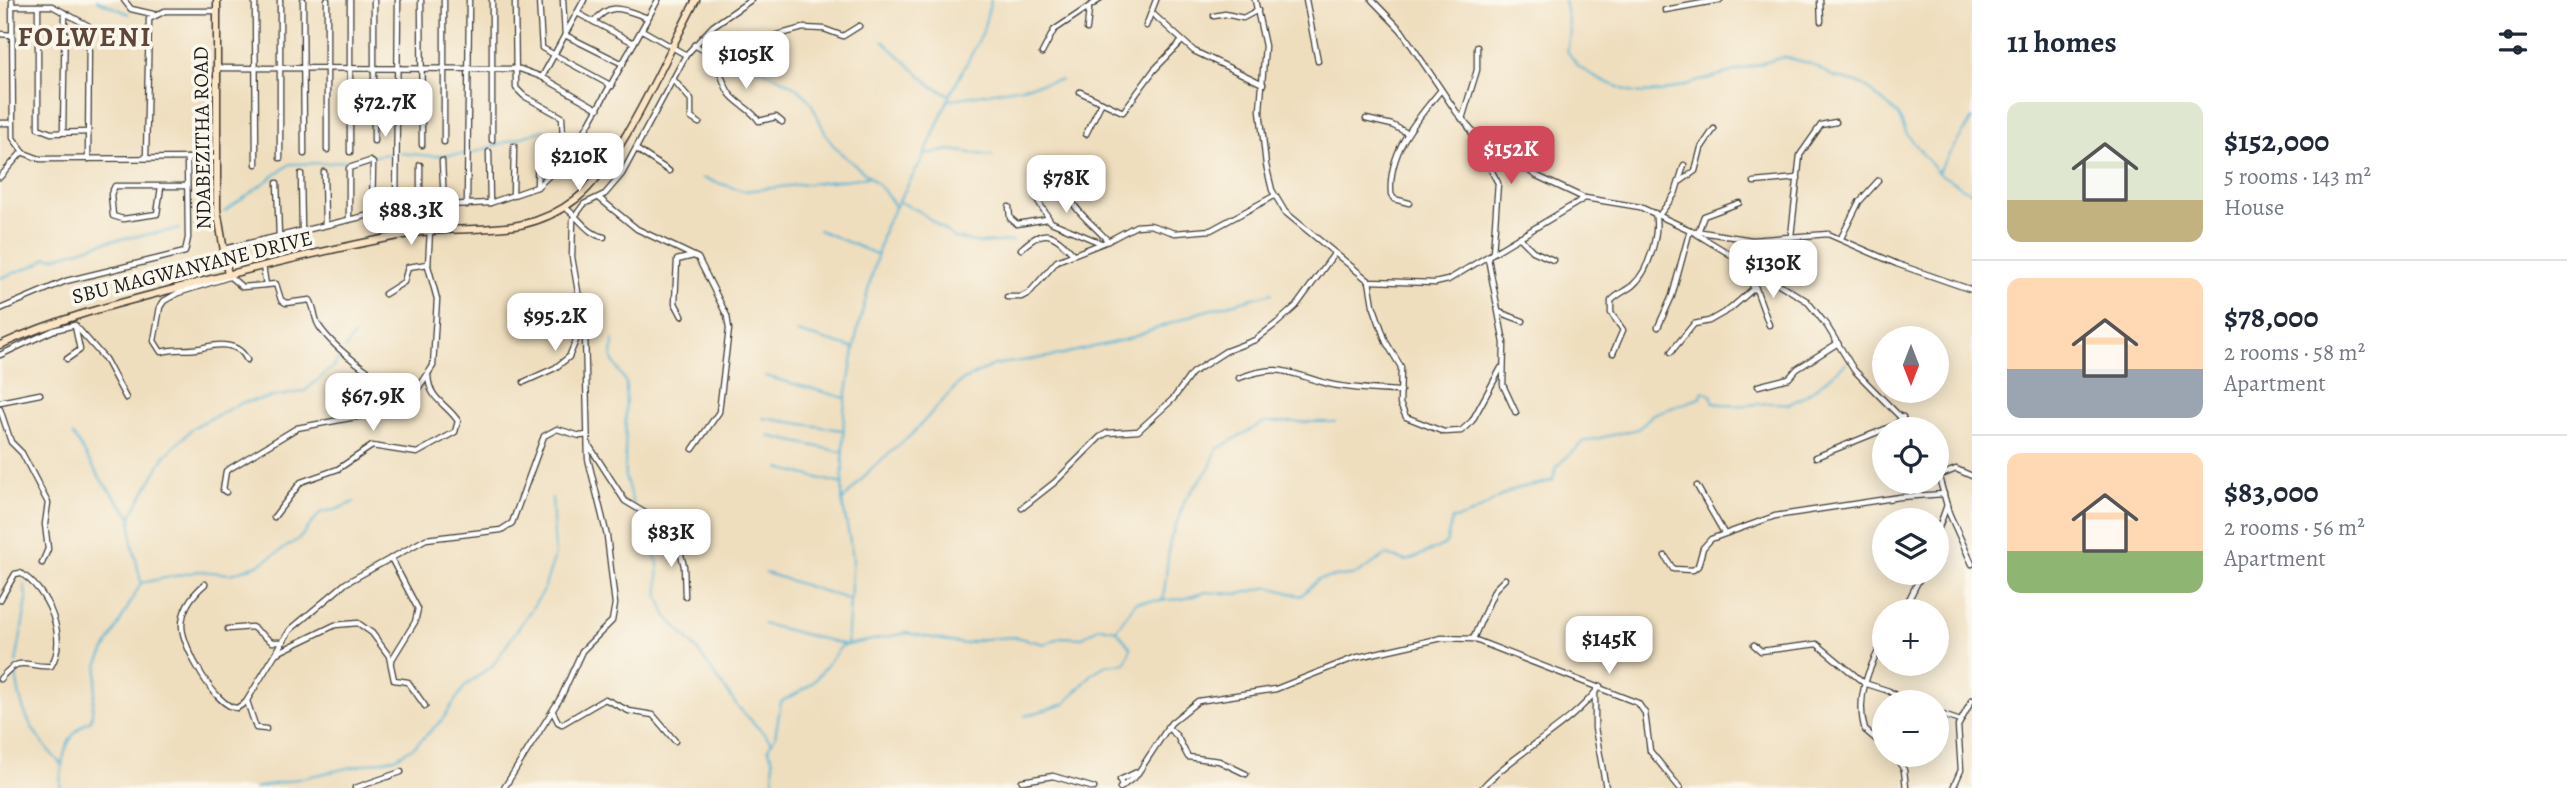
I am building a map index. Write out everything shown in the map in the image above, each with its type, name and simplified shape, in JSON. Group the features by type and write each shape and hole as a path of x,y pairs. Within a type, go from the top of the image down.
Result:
{"main road":[{"name":"NDABEZITHA ROAD","path":"218,0 217,209 228,276"},
{"name":"SBU MAGWANYANE DRIVE","path":"0,345 67,316 263,267 430,231 500,230 538,221 564,207 592,183 613,155 696,0"}],"street":[{"path":"124,0 131,9 153,15 165,11 218,11"},
{"path":"255,0 256,164"},
{"path":"280,0 280,158"},
{"path":"303,0 304,154"},
{"path":"327,0 327,150"},
{"path":"350,152 351,0"},
{"path":"374,0 374,141"},
{"path":"396,210 398,0"},
{"path":"421,0 422,145"},
{"path":"444,0 444,142"},
{"path":"467,205 469,0"},
{"path":"492,0 492,140"},
{"path":"515,0 515,85 519,91 562,117 564,162"},
{"path":"539,0 539,42 542,48 612,86"},
{"path":"563,0 565,35"},
{"path":"542,77 584,0"},
{"path":"223,249 420,205 490,203 537,187 564,162 612,86 658,0"},
{"path":"504,788 552,711 586,644 612,621 615,604 607,536 591,474 587,435 584,320 572,257 575,214 584,204 599,198 618,179 685,55 713,26 751,0"},
{"path":"1042,53 1054,30 1099,0"},
{"path":"1146,26 1156,0"},
{"path":"1255,0 1265,46 1261,130 1274,196 1292,220 1369,281 1442,282 1585,198"},
{"path":"1306,0 1318,61"},
{"path":"1372,0 1401,30 1468,127 1498,183 1490,256 1504,347 1503,385 1516,413"},
{"path":"1665,10 1720,0"},
{"path":"1820,0 1821,21"},
{"path":"88,159 90,28 51,6 12,3 13,138 22,152 40,159 88,159 146,158 217,158"},
{"path":"38,6 37,125 42,131 88,132"},
{"path":"594,22 604,9 610,7 648,18"},
{"path":"1087,29 1090,8"},
{"path":"1214,16 1225,13 1243,18 1258,10"},
{"path":"63,131 65,13"},
{"path":"577,13 634,43"},
{"path":"1152,13 1203,56 1263,84"},
{"path":"146,158 146,34 153,15"},
{"path":"707,52 768,40 797,28 819,28 843,36 859,26"},
{"path":"642,30 685,55"},
{"path":"0,34 12,34"},
{"path":"565,35 623,64"},
{"path":"1080,92 1116,111 1125,111 1154,70 1182,41"},
{"path":"694,45 707,52 720,67 733,97 752,110 759,121 776,117 782,122"},
{"path":"1462,119 1478,70 1477,47"},
{"path":"218,68 516,69 542,77 598,109"},
{"path":"673,79 690,99 691,118 699,123"},
{"path":"1409,202 1394,199 1390,191 1396,158 1407,133 1440,90"},
{"path":"1086,134 1102,102"},
{"path":"1366,119 1392,125 1407,133"},
{"path":"1790,236 1802,150 1821,125 1836,122"},
{"path":"0,123 12,123"},
{"path":"1468,127 1535,175 1585,198 1631,204 1658,213 1693,231 1751,269 1784,284 1807,301 1838,343 1849,363 1903,417"},
{"path":"1613,353 1623,330 1611,313 1611,301 1635,284 1642,273 1655,236 1658,213 1681,181 1695,171 1701,148 1714,129"},
{"path":"537,187 538,144"},
{"path":"513,196 514,146"},
{"path":"636,149 669,171"},
{"path":"0,177 22,152"},
{"path":"489,152 490,203"},
{"path":"0,309 66,281 185,252 188,238 187,158"},
{"path":"349,220 349,168 370,161 373,163 372,214"},
{"path":"442,161 444,205"},
{"path":"1069,162 1068,200 1108,241"},
{"path":"420,165 420,205"},
{"path":"1681,181 1684,165"},
{"path":"324,172 325,225"},
{"path":"301,174 302,230"},
{"path":"1042,175 1035,196 1047,219"},
{"path":"1754,182 1799,177"},
{"path":"1841,238 1859,202 1878,181"},
{"path":"277,183 279,236"},
{"path":"161,187 157,214 123,219 113,216 111,194 115,186 187,186"},
{"path":"1007,297 1021,297 1029,293 1050,265 1141,225 1175,233 1211,230 1274,196"},
{"path":"599,198 636,229 694,255 703,264 713,293 727,316 729,329 719,412 693,449"},
{"path":"1658,327 1671,299 1693,231 1704,216 1740,204"},
{"path":"564,207 575,214 591,233 604,237"},
{"path":"1009,207 1010,218 1017,224 1047,219 1102,243"},
{"path":"226,492 223,490 226,471 293,430 383,413 398,407 414,393 428,374 433,361 437,299 428,264 430,231"},
{"path":"1693,231 1752,240 1819,233 1841,238 1884,259 1972,290"},
{"path":"1021,249 1037,236 1046,234 1057,238 1073,254"},
{"path":"1519,237 1533,251 1553,260"},
{"path":"1022,508 1055,482 1102,435 1138,431 1169,403 1192,373 1232,348 1255,340 1277,323 1296,306 1334,254"},
{"path":"682,316 676,303 677,260 694,255"},
{"path":"385,294 404,282 408,267 428,264"},
{"path":"263,267 267,285"},
{"path":"1751,269 1769,325"},
{"path":"228,276 242,287 276,285 281,300 286,303 310,300 318,324 340,352 397,387 414,393"},
{"path":"1369,281 1373,305 1386,342 1401,367 1400,407 1406,416 1444,432 1457,432 1469,425 1502,368"},
{"path":"1671,352 1694,324 1709,321 1730,309 1754,284"},
{"path":"177,290 162,304 154,337 158,351 223,345 237,348 247,359"},
{"path":"1499,312 1523,321"},
{"path":"524,382 555,368 569,357 584,320"},
{"path":"0,355 54,330 75,325"},
{"path":"67,359 80,350 75,325"},
{"path":"75,325 105,359 126,398"},
{"path":"10,340 15,348"},
{"path":"1758,386 1789,378 1797,369 1838,343"},
{"path":"1239,378 1259,370 1279,368 1333,385 1401,391"},
{"path":"274,517 301,482 338,469 372,446 417,453 455,432 458,421 430,391 428,374"},
{"path":"0,402 40,394"},
{"path":"0,409 11,442 22,453 48,503 44,524 48,549 42,563"},
{"path":"205,584 196,592 183,616 182,631 189,653 228,707 237,708 247,700 295,624 320,602 426,539 506,528 516,517 544,436 556,429 580,436 587,435"},
{"path":"1816,457 1872,434"},
{"path":"588,443 625,501 650,516 677,539 701,544"},
{"path":"1949,471 1956,469 1972,476"},
{"path":"1697,486 1724,533"},
{"path":"1665,556 1673,569 1693,570 1697,568 1706,544 1724,533 1781,515 1900,497 1944,494 1972,564"},
{"path":"677,539 684,566 685,596"},
{"path":"391,558 418,610 415,622 391,662"},
{"path":"0,600 15,574 20,573 30,580 52,611 55,649 51,666 16,663 0,679"},
{"path":"1473,639 1495,589 1506,579"},
{"path":"276,653 335,625 353,622 372,633 391,662 394,680 408,682 425,706"},
{"path":"228,629 252,627 272,642 283,642"},
{"path":"1121,788 1141,770 1167,727 1187,709 1205,699 1276,689 1344,662 1448,637 1473,639 1600,686 1642,706 1650,751 1680,788"},
{"path":"1754,645 1762,651 1817,645 1864,682 1886,690"},
{"path":"1872,666 1864,682 1863,725 1872,737"},
{"path":"1482,788 1600,686"},
{"path":"1595,693 1595,727 1606,788"},
{"path":"552,711 561,724 605,699 628,710 653,715 676,741"},
{"path":"247,700 256,728 266,729"},
{"path":"1953,788 1961,770 1960,721 1972,700"},
{"path":"1949,717 1960,721"},
{"path":"1167,727 1177,736 1188,757 1219,761 1246,774"},
{"path":"1902,767 1906,788"},
{"path":"355,788 401,772"},
{"path":"1022,781 1053,776 1094,788"}],"waterway":[{"path":"97,0 129,14"},
{"path":"763,624 847,645 853,557 842,500 844,410 857,332 885,226 925,154 950,95 982,34 991,0"},
{"path":"1564,0 1570,32 1567,51 1578,66 1600,80 1634,93 1661,92 1784,57 1809,63 1834,77 1862,84 1897,113 1907,134 1937,172 1972,193"},
{"path":"883,41 932,86 950,95"},
{"path":"754,66 804,94 831,142 882,189 895,207"},
{"path":"949,100 1061,80"},
{"path":"1938,171 1972,119"},
{"path":"469,154 544,130"},
{"path":"925,154 951,150 992,156"},
{"path":"224,212 290,164 329,163 394,153"},
{"path":"400,153 432,156 465,154"},
{"path":"702,178 744,191 869,177"},
{"path":"900,202 919,211 955,238 979,243 1013,241"},
{"path":"193,226 213,219"},
{"path":"0,278 38,264 47,257 53,258 109,241 180,229"},
{"path":"819,230 876,254"},
{"path":"843,500 872,468 911,435 960,382 993,365 1055,356 1128,339 1201,312 1272,293"},
{"path":"797,332 853,348"},
{"path":"345,349 354,335"},
{"path":"613,340 612,359 626,383 625,476 633,504"},
{"path":"141,582 132,542 131,516 164,457 194,427 241,403 305,391 334,366 340,356"},
{"path":"774,788 773,760 768,748 775,737 781,702 810,685 842,646 907,633 963,644 983,639 1015,637 1045,644 1061,637 1081,638 1100,627 1116,630 1136,602 1183,599 1206,592 1239,594 1269,587 1301,596 1319,579 1357,574 1386,555 1407,561 1446,544 1452,519 1469,515 1516,489 1553,480 1556,467 1583,442 1638,429 1653,414 1700,398 1703,391 1712,396 1712,401 1722,404 1789,404 1812,391 1846,363"},
{"path":"765,376 845,398"},
{"path":"763,418 842,430"},
{"path":"1163,601 1170,541 1185,500 1210,467 1217,449 1264,422 1335,422"},
{"path":"73,435 104,484 131,516"},
{"path":"768,436 842,452"},
{"path":"779,468 842,484"},
{"path":"255,788 395,758 414,747 442,720 465,686 493,665 543,592 555,555 552,498"},
{"path":"60,788 66,749 75,733 91,720 99,661 141,583 199,571 231,574 260,564 300,538 321,512 335,510 354,502"},
{"path":"635,509 658,563 659,597 666,615 697,650 738,707 772,742"},
{"path":"766,573 848,599"},
{"path":"16,663 27,600 24,585"},
{"path":"1025,716 1065,704 1093,673 1106,665 1125,663 1131,648 1117,631"},
{"path":"16,668 17,683 28,720 61,764"}],"district":[{"name":"FOLWENI","path":"85,37"}]}
